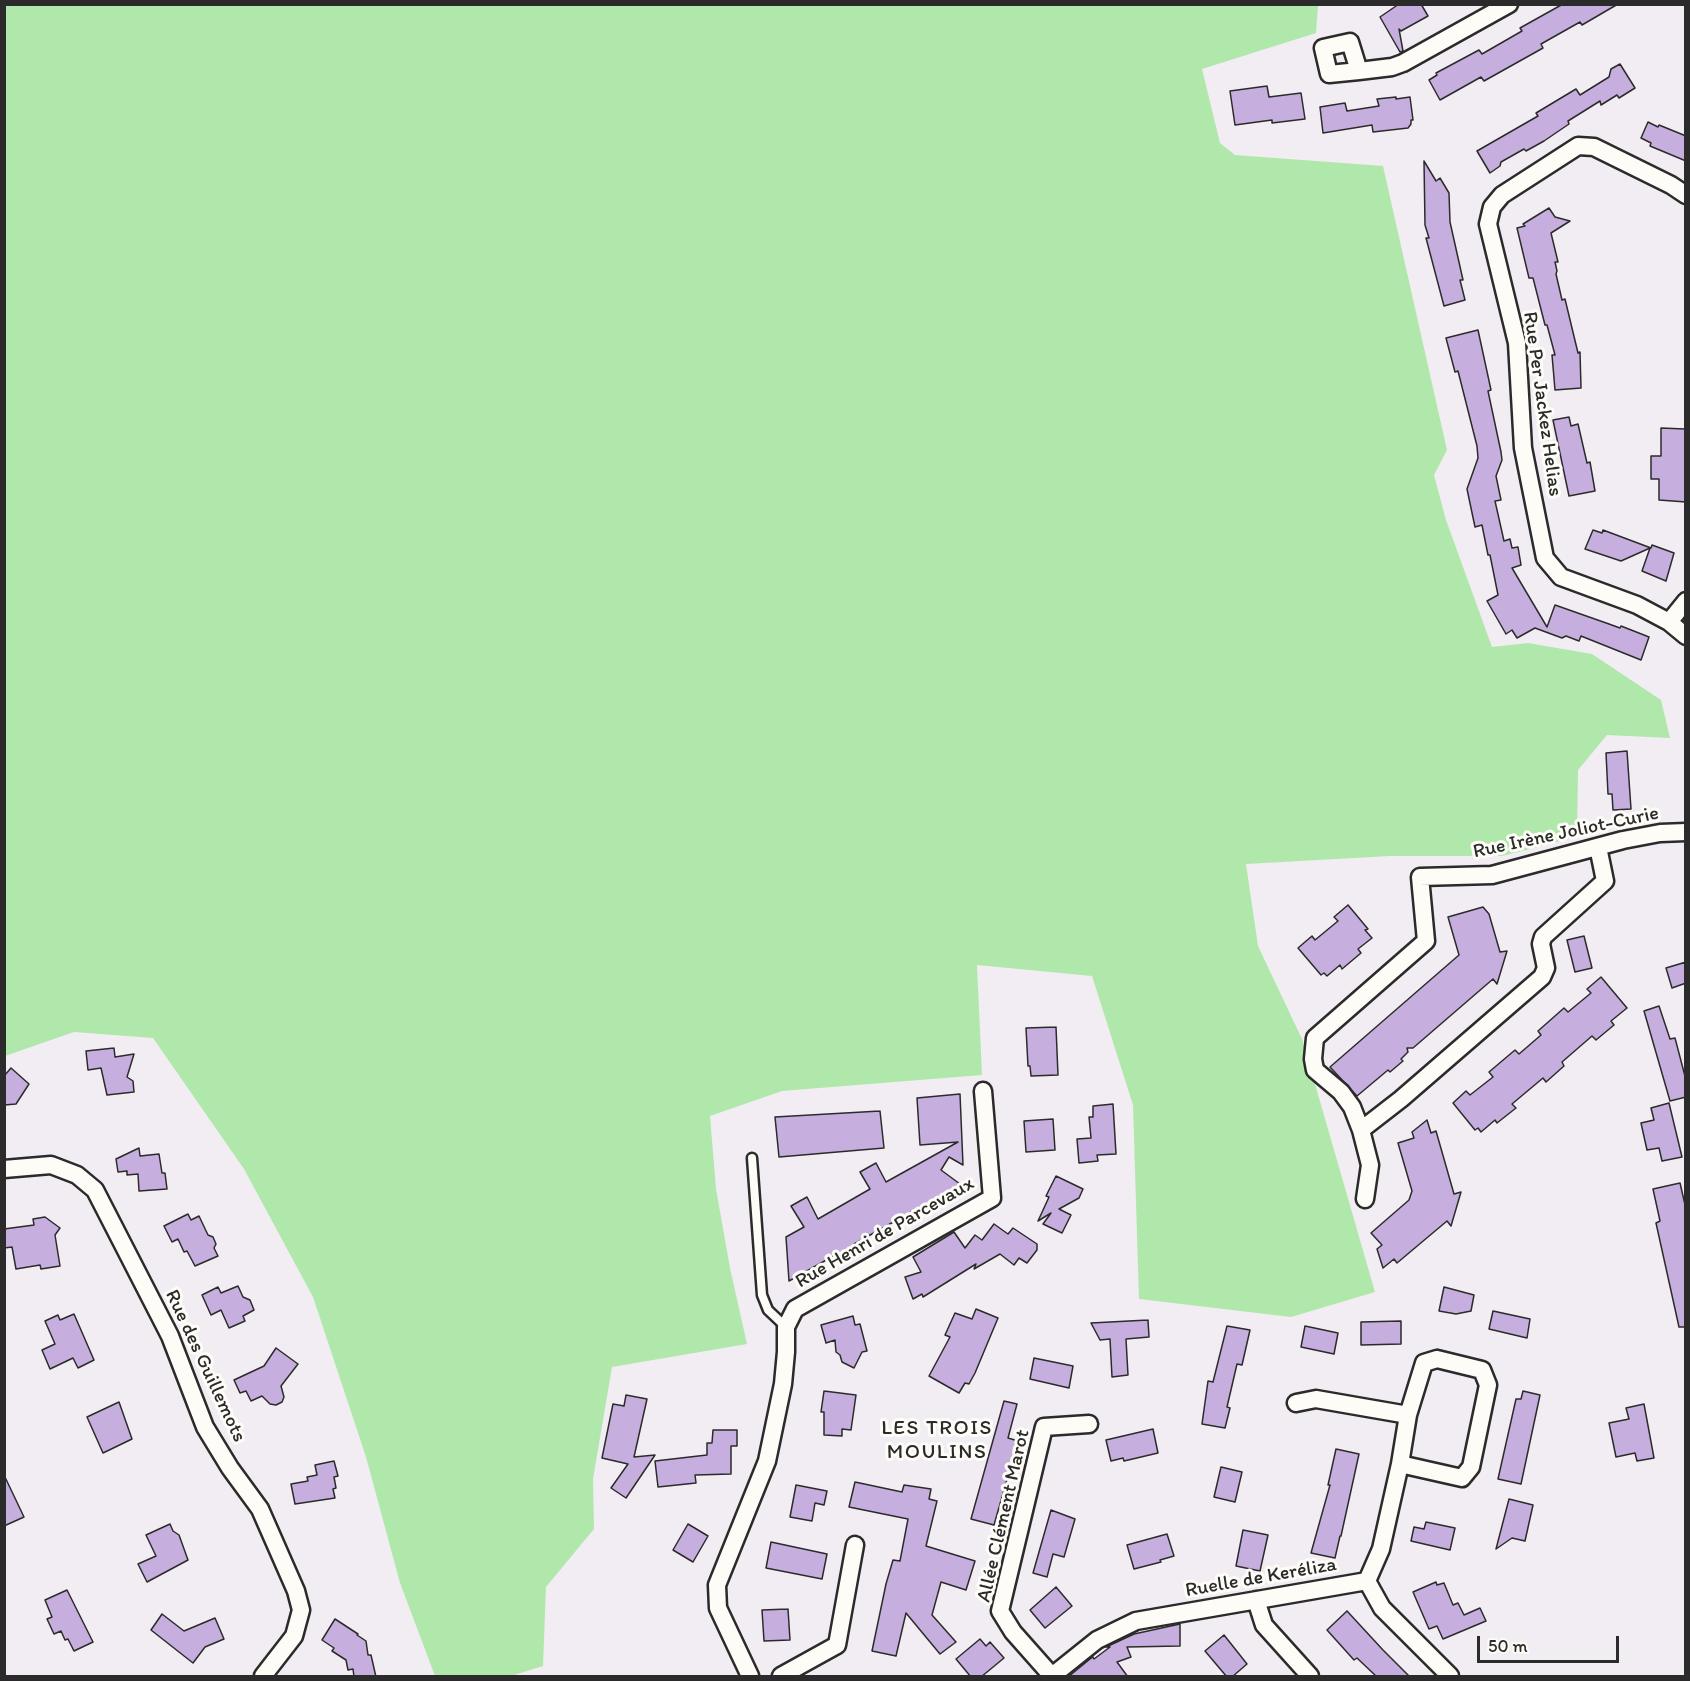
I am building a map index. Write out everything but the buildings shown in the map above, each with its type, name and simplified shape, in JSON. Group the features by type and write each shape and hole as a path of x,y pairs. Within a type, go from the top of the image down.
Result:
{"street":[{"path":"1359,71 1392,67 1403,63 1509,4"},
{"name":"Rue Per Jackez Helias","path":"1686,195 1671,184 1594,147 1578,146 1502,195 1492,207 1488,224 1517,343 1523,448 1545,558 1561,576 1637,605 1669,622 1686,636"},
{"path":"1669,622 1686,601"},
{"name":"Rue Irène Joliot-Curie","path":"1361,1130 1352,1107 1341,1092 1316,1070 1313,1059 1315,1038 1426,942 1420,877 1492,875 1660,833 1686,832"},
{"path":"1365,1199 1370,1165 1361,1130 1542,977 1546,968 1541,944 1543,937 1605,881 1598,847"},
{"name":"Rue Henri de Parcevaux","path":"786,1327 795,1309 992,1198 983,1091"},
{"name":"Rue des Guillemots","path":"4,1169 51,1165 77,1175 95,1190 170,1336 205,1427 230,1468 260,1509 296,1592 301,1610 294,1635 263,1677"},
{"path":"750,1677 718,1608 717,1585 767,1461 783,1384 786,1327"},
{"path":"1367,1581 1381,1549 1400,1464 1408,1414 1424,1363 1437,1359 1482,1370 1488,1385 1471,1467 1462,1478 1400,1464"},
{"path":"1296,1403 1316,1399 1408,1414"},
{"name":"Allée Clément Marot","path":"1052,1676 1013,1632 1000,1611 1044,1426 1089,1424"},
{"path":"781,1677 837,1644 855,1545"},
{"name":"Ruelle de Keréliza","path":"1052,1676 1097,1640 1136,1621 1367,1581 1382,1608 1450,1677"},
{"path":"1256,1600 1264,1625 1310,1677"}],"lane":[{"path":"752,1158 762,1295 768,1310 786,1327"}],"green space":[{"path":"4,5 1318,5 1316,33 1202,69 1220,143 1235,155 1383,166 1447,450 1434,475 1446,520 1492,647 1528,643 1592,654 1661,700 1670,738 1607,735 1578,770 1577,837 1502,856 1390,856 1246,864 1258,946 1302,1039 1375,1292 1291,1317 1139,1299 1133,1105 1092,976 977,965 982,1075 782,1091 710,1116 716,1189 747,1344 612,1367 593,1479 594,1529 546,1587 543,1666 511,1676 435,1676 400,1583 366,1457 313,1297 244,1169 153,1038 74,1032 5,1056"}],"district":[{"name":"LES TROIS MOULINS","path":"937,1441"}]}
